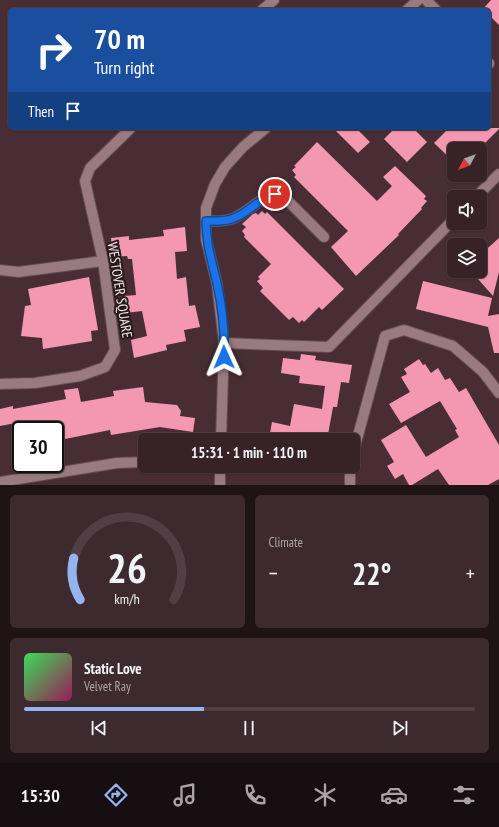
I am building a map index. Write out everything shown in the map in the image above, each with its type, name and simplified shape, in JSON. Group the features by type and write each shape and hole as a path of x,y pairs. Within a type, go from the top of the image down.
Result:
{"street":[{"path":"264,8 274,0"},
{"path":"409,8 418,0"},
{"path":"426,0 434,8"},
{"name":"WESTOVER SQUARE","path":"0,384 35,383 80,376 105,366 115,350 103,261 85,182 90,168 129,130"},
{"path":"221,433 224,343 217,284 206,239 206,208 215,184 225,167 243,147 264,130"},
{"path":"483,190 499,174"},
{"path":"206,221 225,221 234,218 264,197 275,194 287,200 324,237"},
{"path":"224,343 329,347 447,227"},
{"path":"0,270 18,272 103,261"},
{"path":"359,433 385,336 404,330 453,346 483,372 499,393"},
{"path":"0,482 117,463 138,462"},
{"path":"220,473 220,485"},
{"path":"350,473 350,485"}],"building":[{"path":"491,0 499,0 499,25 491,17 491,8 484,8"},
{"path":"491,128 499,128 486,142 447,142 447,155 434,143 447,130 491,130"},
{"path":"335,130 358,130 370,142 358,153"},
{"path":"393,130 415,130 427,142 407,162 384,139"},
{"path":"317,142 377,201 392,186 383,177 395,166 426,196 424,199 427,201 421,208 422,209 398,234 399,235 356,276 331,247 348,231 294,177 296,175 292,170 296,167 294,166"},
{"path":"262,211 265,214 267,212 344,289 322,310 319,307 304,322 302,320 299,323 293,317 289,320 260,291 263,288 257,281 260,279 258,277 271,264 244,237 245,235 242,231 246,227 242,224 253,214 256,213 258,215"},
{"path":"185,227 187,251 175,252 177,279 186,277 189,306 195,305 200,327 184,330 186,341 166,345 167,350 134,358 131,340 147,336 142,311 126,313 124,296 136,295 132,259 128,259 127,256 113,257 111,238 129,236 129,240 164,236 163,230"},
{"path":"499,238 499,272 493,296 477,278 487,278 487,249"},
{"path":"89,277 98,330 91,331 92,341 43,349 42,338 21,336 25,306 31,305 28,289"},
{"path":"423,281 492,298 488,316 499,314 499,353 494,353 488,327 416,309"},
{"path":"301,354 316,356 315,360 352,365 349,383 341,382 337,407 333,407 328,433 270,433 272,422 290,426 294,404 322,409 325,386 299,383 300,376 281,373 283,358 300,360"},
{"path":"419,359 423,365 425,364 431,373 438,368 445,380 450,378 459,392 466,388 499,445 499,479 488,485 449,485 438,469 412,485 409,485 403,474 395,479 387,466 394,462 381,440 406,425 426,457 459,437 455,430 457,429 440,401 401,423 389,404 410,392 401,377 407,374 404,369"},
{"path":"143,387 145,402 177,405 181,411 180,416 195,418 193,432 160,427 111,435 110,430 64,439 64,421 12,421 12,424 0,426 0,409 13,406 13,409 66,399 64,390 78,388 81,402 114,396 113,391"}],"route":[{"path":"224,357 224,343 217,284 206,239 206,221 225,221 234,218 249,209 264,197 275,194"}]}
